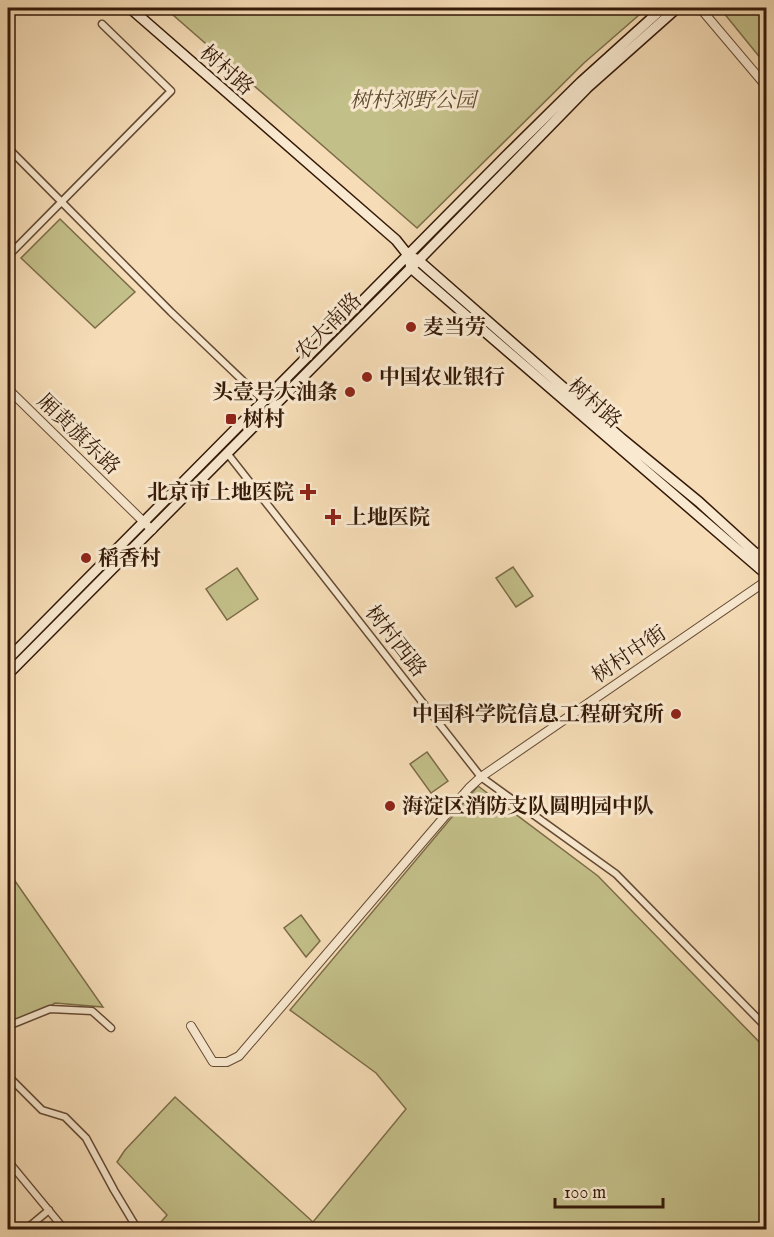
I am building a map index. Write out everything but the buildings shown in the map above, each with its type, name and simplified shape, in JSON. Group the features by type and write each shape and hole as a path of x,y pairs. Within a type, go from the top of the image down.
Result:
{"main road":[{"name":"树村路","path":"129,8 396,240 408,255 418,260 621,438 699,502 766,563"},
{"name":"农大南路","path":"8,674 264,401 581,82 663,8"},
{"name":"农大南路","path":"8,658 227,453 587,88 677,8"},
{"name":"树村路","path":"408,255 411,268 766,574"}],"street":[{"path":"700,8 766,86"},
{"path":"8,256 171,91 102,24"},
{"path":"8,148 171,312 264,401"},
{"name":"厢黄旗东路","path":"8,389 148,526"},
{"name":"树村西路","path":"227,453 481,777 616,874 766,1027"},
{"path":"758,555 766,545"},
{"name":"树村中街","path":"191,1026 213,1062 227,1062 239,1056 469,788 481,777 766,581"},
{"path":"8,1026 50,1009 92,1011 111,1028"},
{"path":"8,1076 42,1110 65,1117 86,1138 138,1230"},
{"path":"8,1161 66,1230"},
{"path":"25,1230 49,1210"}],"green space":[{"name":"树村郊野公园","path":"165,8 647,8 584,63 417,228"},
{"path":"723,8 766,8 766,65 723,12"},
{"path":"60,219 135,292 95,328 21,258"},
{"path":"513,567 533,596 516,607 496,578"},
{"path":"237,568 258,599 227,620 206,589"},
{"path":"427,752 448,781 431,793 410,764"},
{"path":"478,786 598,876 766,1049 766,1229 155,1229 167,1215 117,1162 125,1150 175,1097 313,1222 406,1109 376,1073 290,1010"},
{"path":"8,871 103,1007 55,1003 8,1030"},
{"path":"301,915 320,941 306,957 284,928"}],"place":[{"name":"麦当劳","path":"411,327"},
{"name":"中国农业银行","path":"367,377"},
{"name":"头壹号大油条","path":"350,392"},
{"name":"树村","path":"231,419"},
{"name":"北京市上地医院","path":"308,492"},
{"name":"上地医院","path":"333,517"},
{"name":"稻香村","path":"86,558"},
{"name":"中国科学院信息工程研究所","path":"676,714"},
{"name":"海淀区消防支队圆明园中队","path":"390,806"}]}
